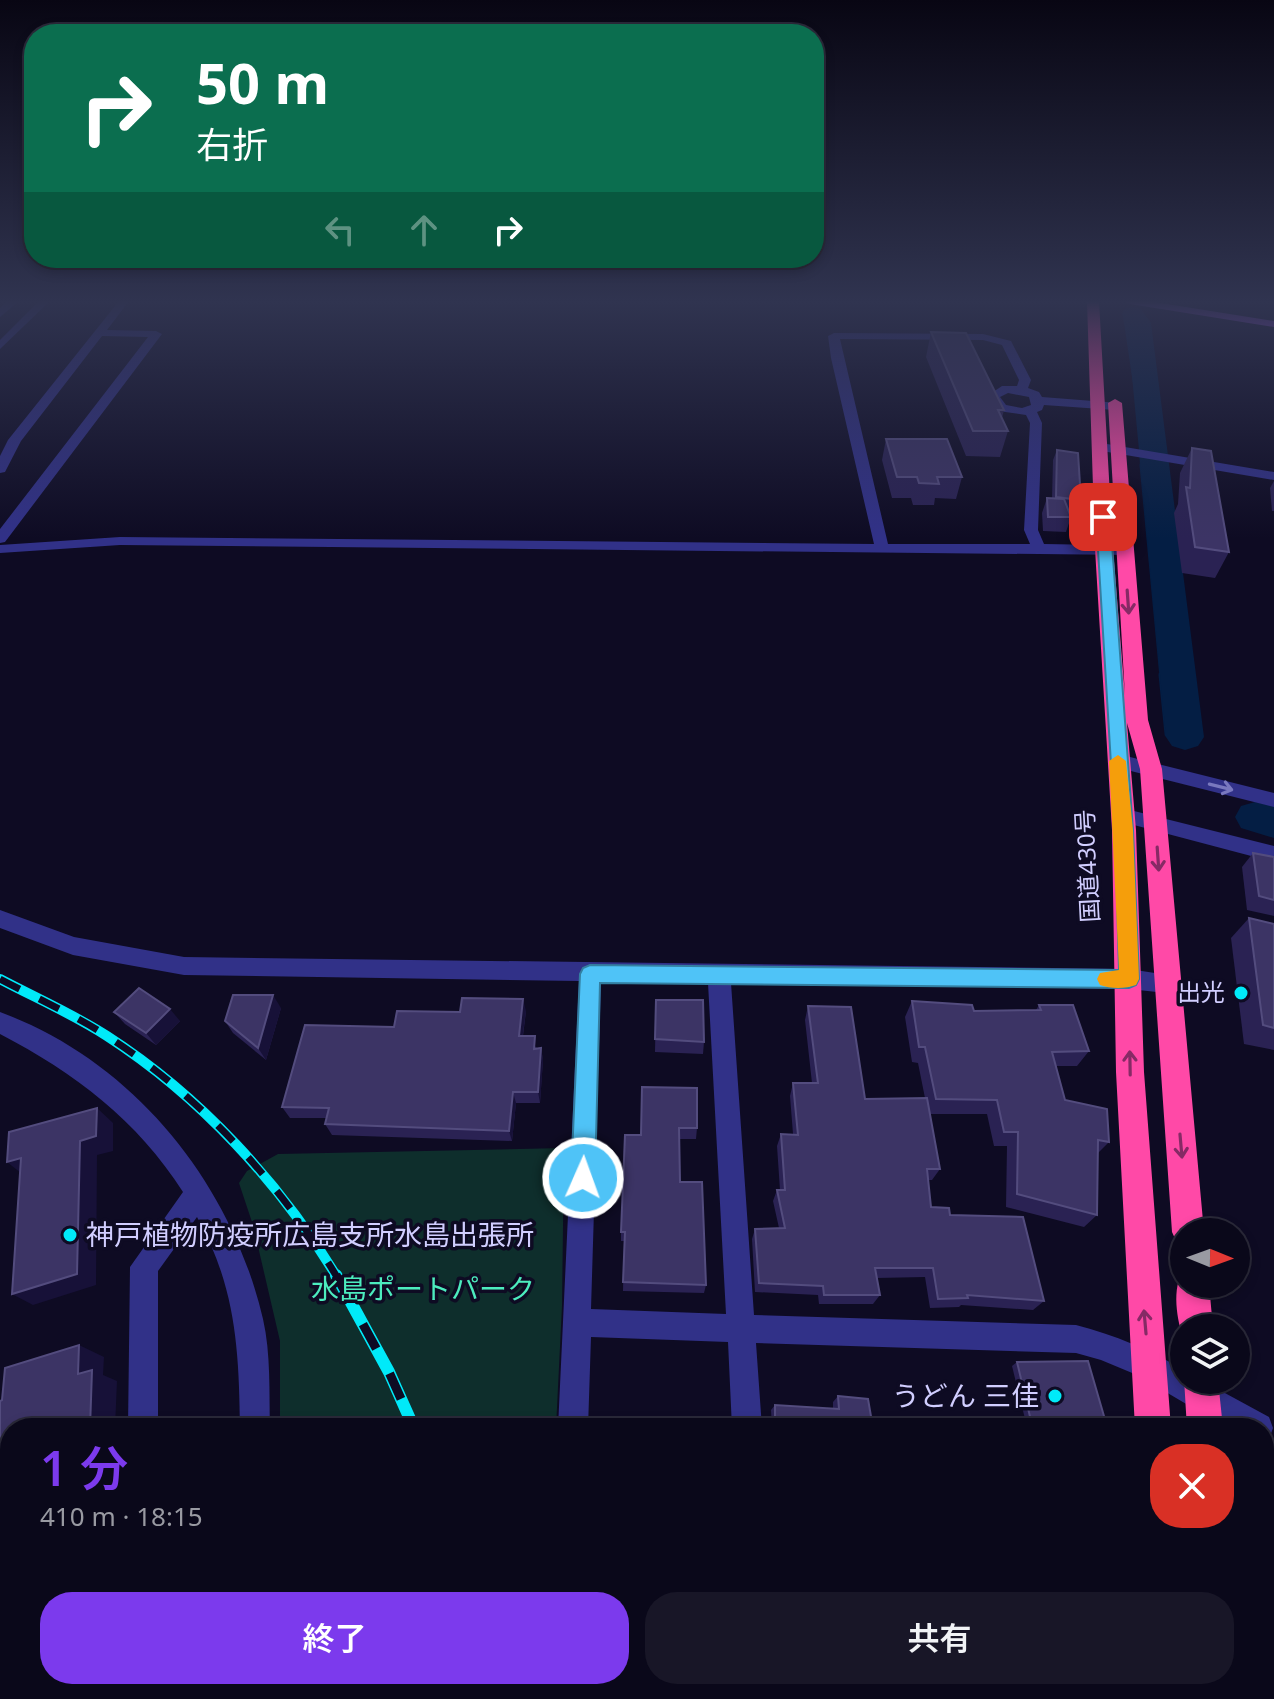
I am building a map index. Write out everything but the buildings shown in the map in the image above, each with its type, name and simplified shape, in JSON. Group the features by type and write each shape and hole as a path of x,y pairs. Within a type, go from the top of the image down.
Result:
{"highway":[{"name":"国道430号","path":"1104,380 1118,450 1114,550 1118,761 1133,1117 1152,1418"},
{"name":"国道430号","path":"1107,380 1107,405"},
{"name":"国道430号","path":"1114,550 1137,720 1151,769 1187,1218"}],"street":[{"path":"0,469 15,440 64,380"},
{"path":"0,539 121,380"},
{"path":"842,380 882,548"},
{"path":"1021,390 1025,380"},
{"path":"1039,549 1031,530 1036,423 1034,406 1035,395 1021,390 1000,390 993,396 1009,410 1034,406 1107,405"},
{"path":"1118,450 1274,476"},
{"path":"0,549 120,541 1114,550"},
{"path":"1118,761 1274,800"},
{"path":"1122,815 1274,854"},
{"path":"0,919 73,946 184,966 590,974 1129,979 1166,983"},
{"path":"719,973 746,1418"},
{"path":"573,1418 590,974"},
{"path":"0,1022 60,1056 145,1120 181,1166 230,1257 249,1321 254,1418"},
{"path":"143,1418 144,1267 198,1194"},
{"path":"577,1323 1076,1339 1106,1344 1148,1363 1203,1402 1237,1418"}],"green space":[{"name":"水島ポートパーク","path":"564,1148 556,1418 280,1418 280,1341 253,1225 239,1183 247,1171 278,1154"}],"waterway":[{"path":"1135,380 1142,467"},
{"path":"1145,380 1185,737"},
{"path":"1142,465 1162,677"},
{"path":"1162,675 1168,734"},
{"path":"1255,817 1274,822"},
{"path":"1254,826 1274,831"}],"railway":[{"path":"0,979 94,1028 141,1060 206,1114 264,1175 315,1242 337,1277"},
{"path":"336,1275 389,1372 410,1418"}],"slow traffic":[{"path":"1107,979 1129,979 1124,830 1118,761"}],"place":[{"name":"出光","path":"1241,993"},
{"name":"神戸植物防疫所広島支所水島出張所","path":"70,1235"},
{"name":"うどん 三佳","path":"1055,1396"}],"route":[{"path":"583,1178 590,974 1129,979 1124,830 1114,719 1103,517"}]}
